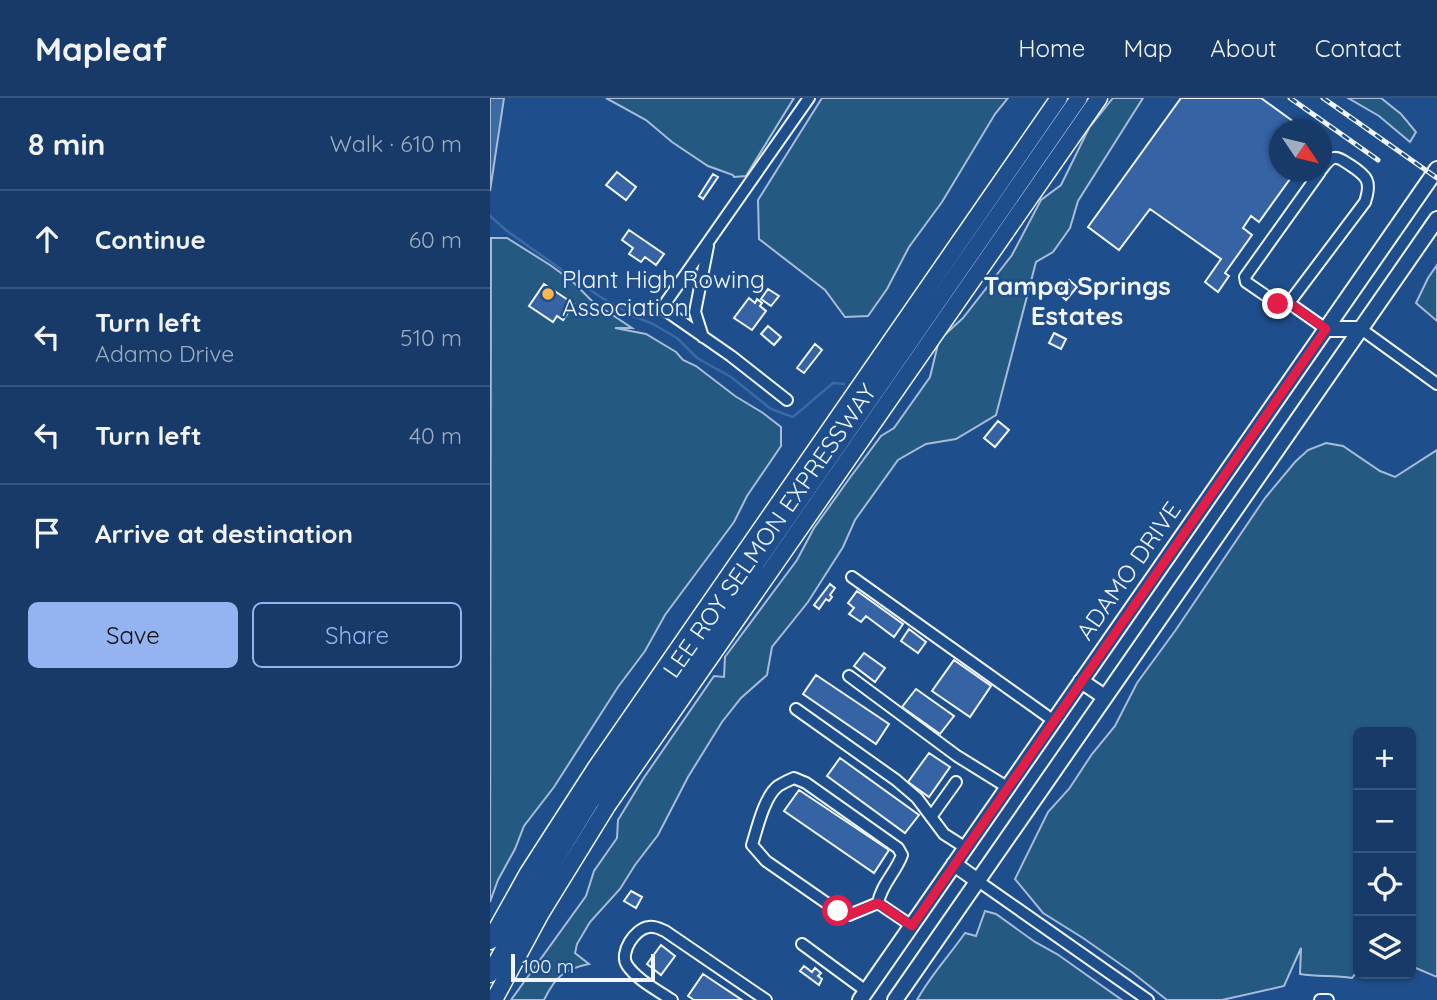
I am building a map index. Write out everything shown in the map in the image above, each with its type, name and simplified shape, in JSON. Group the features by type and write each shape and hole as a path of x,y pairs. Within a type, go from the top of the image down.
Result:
{"highway":[{"name":"LEE ROY SELMON EXPRESSWAY","path":"490,941 528,873 595,769 1059,98"},
{"path":"490,974 534,894 589,804 1079,98"},
{"name":"LEE ROY SELMON EXPRESSWAY","path":"494,1000 541,913 607,806 1099,98"}],"main road":[{"name":"ADAMO DRIVE","path":"863,995 1437,169"},
{"path":"895,1000 1437,219"},
{"path":"1326,329 1361,329"},
{"path":"1081,681 1105,697"},
{"path":"954,864 978,881"}],"street":[{"path":"787,400 662,308 809,98"},
{"path":"1289,303 1365,202 1369,190 1367,178 1363,173 1337,158 1332,158"},
{"path":"1312,182 1245,278 1246,282 1278,304 1289,303 1326,329"},
{"path":"703,337 695,312 709,240"},
{"path":"1361,329 1437,384"},
{"path":"852,577 1054,721"},
{"path":"849,676 957,756 1007,788"},
{"path":"796,709 896,780 917,798 944,834 966,848"},
{"path":"794,778 806,783 898,848 902,855 879,894 878,903 849,915 838,911 766,862 752,845 764,810 778,786 794,778"},
{"path":"931,817 956,782"},
{"path":"978,881 1148,1000"},
{"path":"878,903 912,926"},
{"path":"672,1000 635,974 625,963 627,947 641,929 655,927 665,931 766,1000"},
{"path":"802,944 863,995"},
{"path":"1320,1000 1328,1000"}],"shaded area":[{"path":"490,98 504,98 490,191"},
{"path":"606,98 794,98 746,176 734,177 708,166 672,142 646,120"},
{"path":"822,98 1008,98 995,114 942,202 909,247 887,289 868,316 845,317 825,290 759,239 758,200"},
{"path":"1113,98 1143,98 1078,201 1070,228 1053,252 1036,262 996,415 956,439 926,444 898,460 855,520 843,547 808,602 772,647 767,675 741,698 722,722 688,777 658,835 620,889 590,922 577,944 575,953 589,964 573,968 561,975 544,1000 511,1000 586,896 594,871 617,838 618,820 643,779 714,676 724,677 725,657 797,560 814,528 849,479 881,436 894,428 930,377 939,340 963,318 1012,255 1041,200 1061,185 1089,128"},
{"path":"1348,98 1381,98 1401,114 1416,132 1410,142 1379,116"},
{"path":"491,238 507,238 550,265 572,281 593,302 632,328 615,328 646,334 763,413 781,427 781,446 747,496 734,522 665,615 645,651 618,687 554,787 524,826 490,902"},
{"path":"1437,265 1437,321 1416,303"},
{"path":"1326,443 1343,446 1380,471 1395,477 1437,450 1437,977 1416,968 1416,727 1353,727 1353,977 1300,974 1301,948 1284,986 1222,1000 1167,1000 1133,973 1043,913 1015,879 1048,812 1069,789 1115,726 1137,683 1265,498 1308,450"},
{"path":"985,911 996,914 1122,1000 917,1000 965,933 976,936"}],"building":[{"path":"1181,98 1261,98 1290,119 1269,119 1269,182 1288,182 1259,222 1251,216 1243,228 1252,235 1225,273 1229,276 1218,292 1205,282 1221,259 1150,209 1119,250 1088,227"},
{"path":"617,172 636,187 626,200 606,185"},
{"path":"713,174 718,177 703,199 699,196"},
{"path":"629,230 664,254 656,265 645,257 641,262 629,254 633,248 622,240"},
{"path":"1069,280 1077,287 1066,300 1058,293"},
{"name":"Plant High Rowing Association","path":"544,284 574,304 563,320 557,316 553,322 529,306"},
{"path":"768,289 779,296 771,306 761,299"},
{"path":"749,298 755,303 757,299 766,311 752,330 734,318"},
{"path":"768,326 781,337 774,345 761,334"},
{"path":"1054,333 1066,339 1061,349 1049,343"},
{"path":"815,344 822,350 804,373 797,368"},
{"path":"998,421 1009,430 995,447 984,438"},
{"path":"830,584 835,588 830,595 832,597 829,601 826,599 819,609 814,605"},
{"path":"857,591 903,624 894,637 866,616 861,622 849,614 854,608 848,603"},
{"path":"909,629 926,642 918,653 901,641"},
{"path":"864,653 885,668 875,682 854,666"},
{"path":"954,660 991,686 970,717 932,691"},
{"path":"816,675 889,724 876,744 803,694"},
{"path":"916,689 954,716 940,734 902,707"},
{"path":"929,753 950,767 929,797 908,782"},
{"path":"840,758 919,815 905,833 827,776"},
{"path":"799,790 889,850 874,873 784,811"},
{"path":"631,891 642,897 636,908 624,901"},
{"path":"661,945 675,956 661,975 647,964"},
{"path":"804,966 812,972 815,968 821,973 818,976 822,979 819,985 800,971"},
{"path":"703,974 742,1000 694,1000 688,996"}],"waterway":[{"path":"490,216 599,296 677,338 697,358 731,377 771,409 793,417 833,383 844,384"}],"railway":[{"path":"1290,98 1378,160"},
{"path":"1323,98 1437,178"}],"place":[{"name":"Plant High Rowing Association","path":"548,294"}],"district":[{"name":"Tampa Springs Estates","path":"1077,301"}],"route":[{"path":"838,911 849,915 878,903 912,926 1326,329 1289,303 1278,304"}]}
